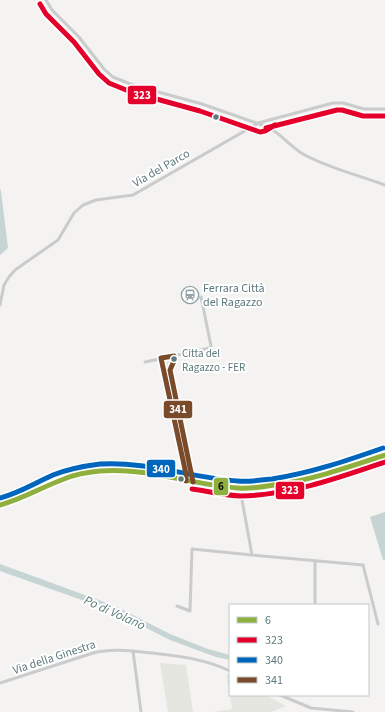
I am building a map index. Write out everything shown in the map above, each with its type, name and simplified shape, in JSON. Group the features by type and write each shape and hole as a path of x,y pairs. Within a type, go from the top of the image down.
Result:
{"main road":[{"path":"0,505 19,500 62,480 87,473 132,472 240,489 313,479 385,455"}],"street":[{"path":"46,0 52,10 79,36 104,69 113,77 133,85 202,104 262,125 273,130 293,147 310,157 385,185"},
{"name":"Via del Parco","path":"5,281 15,270 58,240 74,213 83,205 96,200 133,195 256,123 336,103 343,103 364,108 385,109"},
{"name":"Via del Parco","path":"262,125 271,119"},
{"path":"262,125 266,120"},
{"path":"0,281 5,281 0,305"},
{"path":"145,362 209,349 210,347 201,297 194,297"},
{"path":"174,356 174,361 170,370 194,482"},
{"path":"161,358 186,474 186,481"},
{"path":"240,489 252,555"},
{"path":"177,606 190,611 192,549 363,565 378,624"},
{"path":"315,561 315,604"},
{"name":"Via della Ginestra","path":"0,683 93,653 108,650 133,651 197,659 215,664 229,671"},
{"path":"133,651 141,712"},
{"path":"282,696 312,708 353,712"}],"shaded area":[{"path":"170,359 171,364 169,369 190,474 188,474 165,366 165,360"},
{"path":"160,663 186,665 193,712 168,712"},
{"path":"226,674 229,676 229,692"},
{"path":"230,696 268,696 286,706 271,712 213,712 232,709"}],"water":[{"path":"0,189 8,248 0,255"},
{"path":"385,512 385,560 383,560 370,517"},
{"name":"Po di Volano","path":"0,564 115,606 170,634 208,649 229,655 229,660 216,657 170,640 113,611 0,571"}],"transit line":[{"name":"323","path":"40,4 46,14 74,42 99,74 109,83 131,92 200,111 260,132 265,131 275,125"},
{"name":"323","path":"266,128 337,110 363,116 385,116"},
{"name":"341","path":"186,481 186,474 161,358 174,356 174,361 170,370 193,482"},
{"name":"340","path":"0,498 20,491 59,473 76,468 100,464 135,465 204,477 251,481 272,479 314,470 383,448"},
{"name":"6","path":"0,505 17,500 68,477 91,472 117,470 152,474 204,484 252,488 288,483 385,455"},
{"name":"323","path":"192,489 235,496 278,493 314,485 385,462"}],"place":[{"name":"Ferrara Città del Ragazzo","path":"190,295"},
{"name":"Citta del Ragazzo - FER","path":"174,359"}]}
